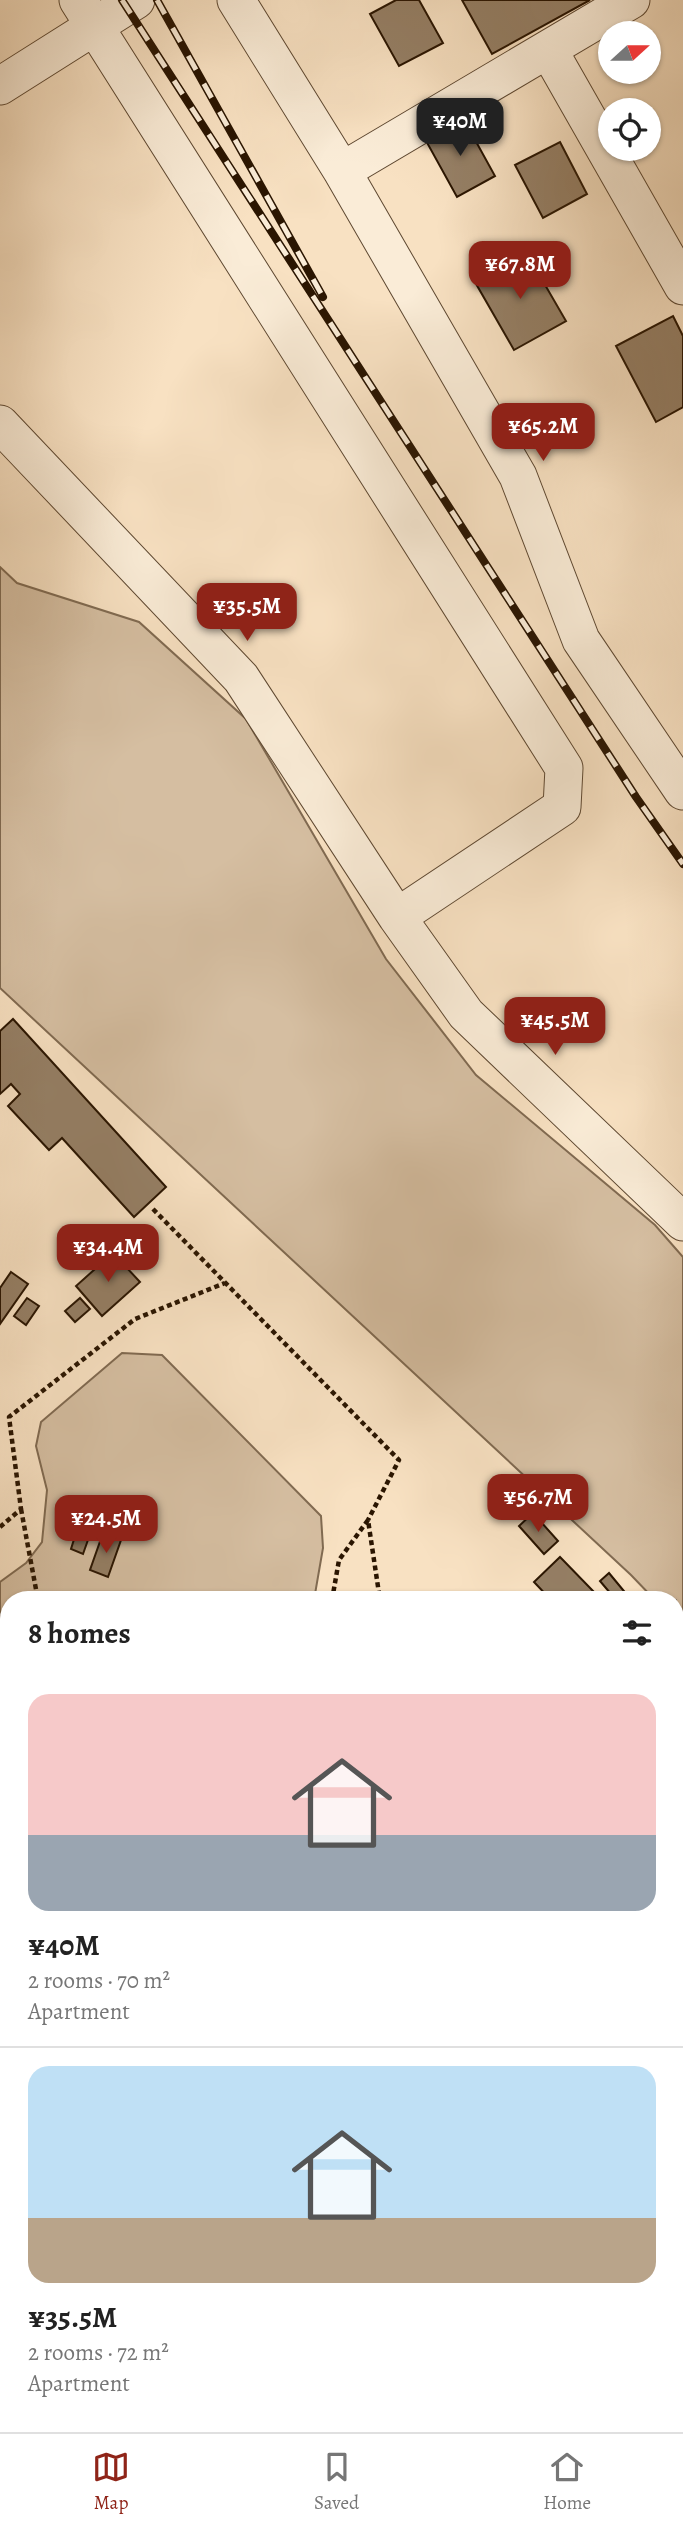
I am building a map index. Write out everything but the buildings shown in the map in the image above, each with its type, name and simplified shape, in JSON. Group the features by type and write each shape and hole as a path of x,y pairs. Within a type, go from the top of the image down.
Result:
{"street":[{"path":"0,86 86,13 136,0"},
{"path":"236,0 342,171 518,476 581,640 683,791"},
{"path":"342,171 631,0"},
{"path":"86,13 564,768 562,807 397,917"},
{"path":"548,49 683,286"},
{"path":"0,424 242,678 397,917 466,1014 683,1223"}],"path":[{"path":"153,1209 399,1460 368,1520 339,1560 334,1591"},
{"path":"36,1591 21,1509 9,1417 135,1320 225,1283"},
{"path":"0,1527 21,1509"},
{"path":"368,1520 379,1591"}],"shaded area":[{"path":"0,567 17,583 139,622 246,719 386,959 476,1075 655,1225 683,1257 683,1591 646,1591 0,988"},
{"path":"122,1353 162,1355 321,1516 323,1548 316,1591 0,1591 0,1582 26,1563 42,1542 47,1490 36,1446 41,1422"}],"railway":[{"path":"122,0 636,797 683,864"},
{"path":"157,0 323,297"}]}
